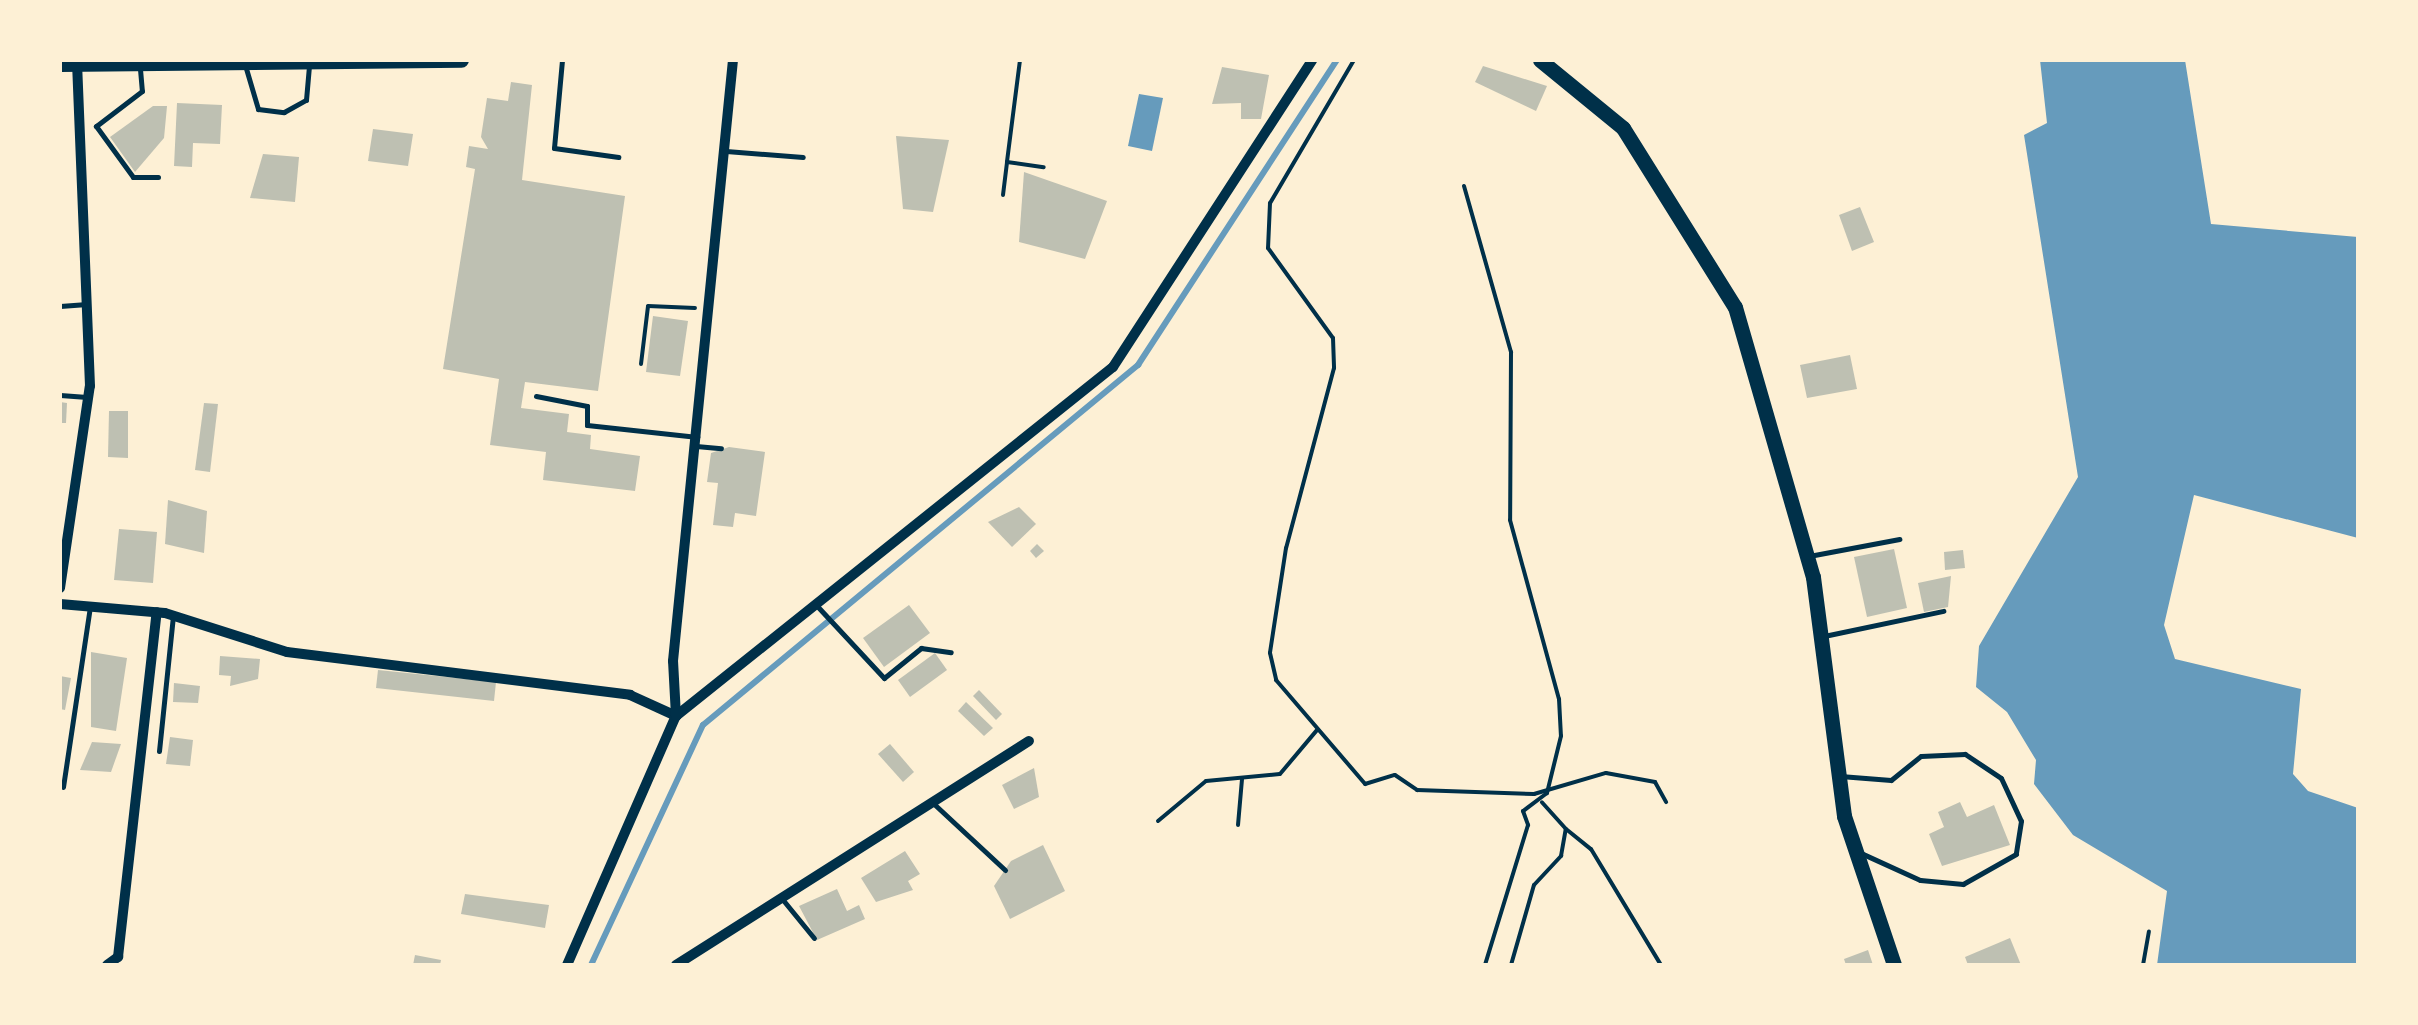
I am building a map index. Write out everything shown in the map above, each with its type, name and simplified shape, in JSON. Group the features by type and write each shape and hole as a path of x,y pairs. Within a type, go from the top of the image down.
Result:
{"main road":[{"path":"71,62 309,65 461,60"},
{"path":"1551,62 1624,128 1735,307 1807,556 1822,636 1837,775 1855,852 1894,965"}],"street":[{"path":"567,965 676,716 672,661 733,60"},
{"path":"676,716 820,609 1114,367 1312,60"},
{"path":"60,588 88,397 80,140 71,62"},
{"path":"60,604 173,615 287,652 630,695 676,716"},
{"path":"107,965 118,957 156,612"},
{"path":"676,965 1029,741"}],"lane":[{"path":"562,60 554,148 618,157"},
{"path":"80,140 142,91 140,64"},
{"path":"244,64 258,109 284,112 306,100 309,65"},
{"path":"96,126 133,177 158,176"},
{"path":"723,150 803,158"},
{"path":"60,306 87,304"},
{"path":"60,395 88,397"},
{"path":"536,396 586,406 587,426 721,448"},
{"path":"1807,556 1899,539"},
{"path":"64,786 90,607"},
{"path":"820,609 884,678 920,648 950,652"},
{"path":"1822,636 1944,611"},
{"path":"160,751 173,615"},
{"path":"1837,775 1891,780 1921,756 1965,754 2001,778 2022,822 2016,854 1963,884 1920,880 1855,852"},
{"path":"932,801 1005,870"},
{"path":"783,900 814,938"}],"path":[{"path":"1003,196 1020,60"},
{"path":"1354,60 1270,203 1268,248 1333,338 1328,406 1286,548 1270,652 1276,680 1351,772 1374,786 1396,775 1417,790 1547,793 1606,773 1655,782 1666,802"},
{"path":"1007,162 1044,167"},
{"path":"1464,186 1511,352 1510,520 1559,698 1547,793 1523,812 1528,825 1486,965"},
{"path":"640,364 648,306 708,309"},
{"path":"1158,821 1206,781 1242,779 1290,768 1317,730"},
{"path":"1238,825 1242,779"},
{"path":"1539,802 1592,849 1661,965"},
{"path":"1511,965 1534,885 1561,856 1566,829"},
{"path":"2142,965 2149,932"}],"water":[{"path":"2040,60 2185,60 2211,224 2358,237 2358,538 2194,495 2164,625 2175,659 2301,689 2293,774 2308,791 2358,808 2358,965 2157,965 2167,891 2073,835 2034,784 2036,760 2007,712 1976,687 1979,646 2078,477 2024,135 2047,123"},
{"path":"1139,94 1163,98 1152,151 1128,146"}],"building":[{"path":"1483,66 1547,86 1536,111 1475,82"},
{"path":"1222,67 1269,75 1261,119 1241,119 1241,103 1212,104"},
{"path":"511,82 532,85 522,180 625,196 598,391 525,382 521,408 569,414 567,432 591,435 590,449 640,456 635,491 543,480 546,452 490,445 499,379 443,369 475,169 466,167 469,146 488,149 481,137 487,98 508,101"},
{"path":"177,103 222,105 220,144 193,143 192,167 174,166"},
{"path":"153,106 167,106 164,138 135,172 110,137"},
{"path":"373,129 413,134 408,166 368,161"},
{"path":"896,136 949,140 933,212 903,209"},
{"path":"263,154 299,157 295,202 250,198"},
{"path":"1024,172 1107,201 1085,259 1019,242"},
{"path":"1860,207 1874,242 1852,251 1839,215"},
{"path":"653,316 688,321 680,376 646,372"},
{"path":"1850,355 1857,389 1807,398 1800,365"},
{"path":"60,402 67,403 66,423 60,423"},
{"path":"204,403 218,404 210,472 195,470"},
{"path":"109,411 128,411 128,458 108,457"},
{"path":"729,447 765,452 756,516 735,513 733,527 713,525 718,483 707,482 711,453"},
{"path":"168,500 207,511 204,553 165,544"},
{"path":"1019,507 1036,524 1012,547 988,522"},
{"path":"119,529 157,532 153,583 114,580"},
{"path":"1037,544 1044,551 1036,558 1030,551"},
{"path":"1894,549 1907,608 1867,617 1854,557"},
{"path":"1963,550 1965,568 1945,570 1944,552"},
{"path":"1951,576 1948,607 1924,612 1918,583"},
{"path":"909,605 930,633 884,667 863,638"},
{"path":"91,652 127,658 116,731 91,727"},
{"path":"935,653 947,670 910,697 898,680"},
{"path":"220,656 260,659 258,679 230,686 231,676 219,675"},
{"path":"378,670 496,682 494,701 376,688"},
{"path":"60,676 71,678 65,710 60,709"},
{"path":"174,683 200,686 198,703 173,702"},
{"path":"979,690 1002,714 996,720 973,696"},
{"path":"966,702 993,728 984,736 958,711"},
{"path":"170,737 193,740 190,766 166,764"},
{"path":"92,742 121,744 111,772 80,770"},
{"path":"890,744 914,772 903,782 878,754"},
{"path":"1034,768 1039,797 1014,809 1002,785"},
{"path":"1960,802 1967,817 1994,805 2010,845 1942,866 1929,834 1944,827 1938,812"},
{"path":"1043,845 1065,891 1010,919 994,886 1011,861"},
{"path":"905,851 920,874 908,881 913,890 876,902 861,878"},
{"path":"837,889 847,911 859,905 865,919 817,940 799,906"},
{"path":"465,894 549,905 545,928 461,914"},
{"path":"2010,938 2021,965 1968,965 1965,957"},
{"path":"1868,950 1873,965 1846,965 1844,959"},
{"path":"415,955 441,960 440,965 413,965"}],"waterway":[{"path":"591,965 703,725 1138,365 1337,60"}]}
